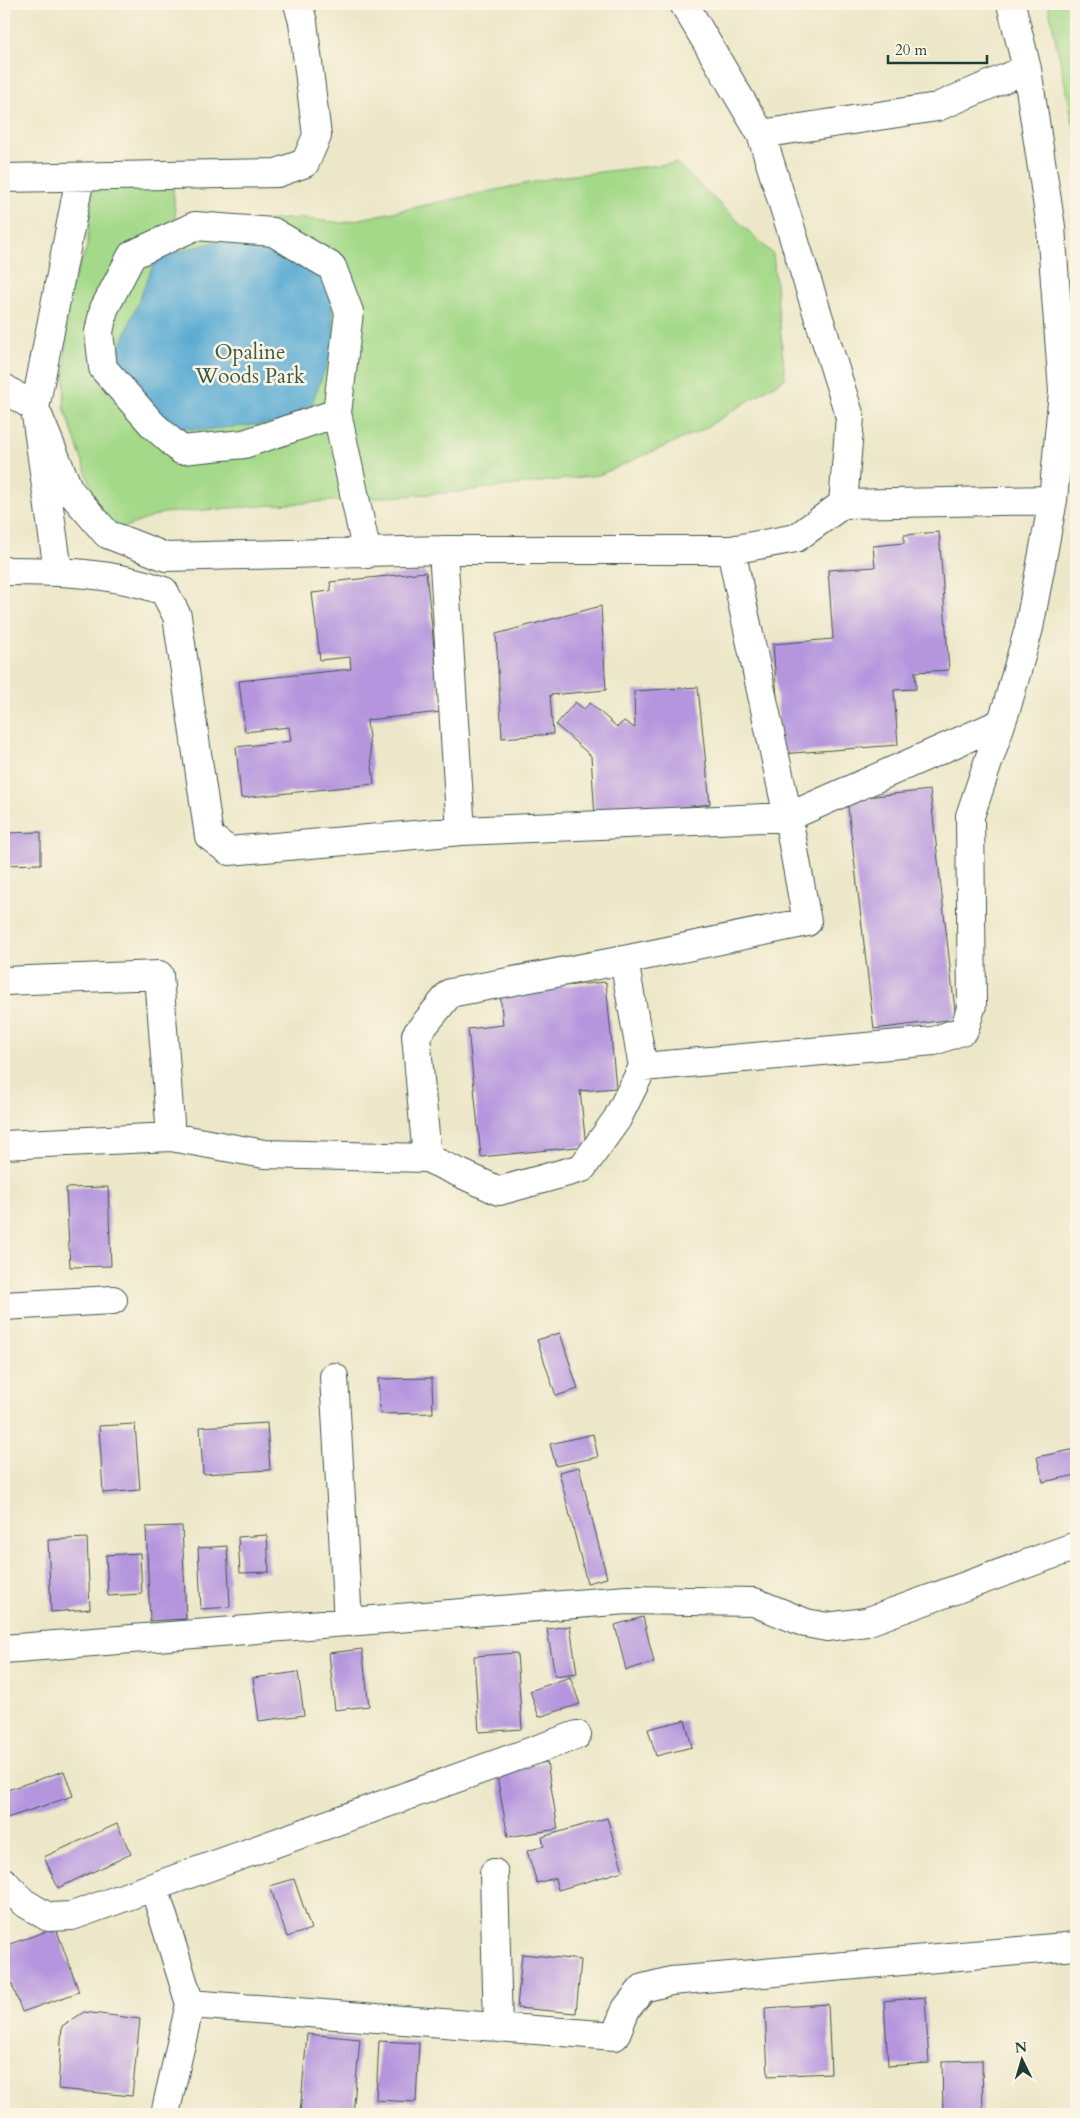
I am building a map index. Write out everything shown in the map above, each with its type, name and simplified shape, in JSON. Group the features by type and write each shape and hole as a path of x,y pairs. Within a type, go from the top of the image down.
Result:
{"street":[{"path":"4,178 277,173 305,163 317,136 303,22 298,4"},
{"path":"684,4 761,134 850,417 844,504"},
{"path":"643,1067 934,1041 964,1030 972,1005 970,816 1001,723 1029,628 1053,500 1063,390 1051,227 1027,69 1011,4"},
{"path":"761,134 937,107 1027,69"},
{"path":"58,572 35,408 80,177"},
{"path":"337,413 244,444 181,450 153,425 102,368 99,332 104,309 132,255 195,226 273,232 332,267 349,312 337,413 367,554"},
{"path":"4,388 35,408 69,490 108,534 166,556 367,554 443,550 731,550 796,538 844,504 1053,500"},
{"path":"443,550 461,831"},
{"path":"427,1158 416,1035 450,994 807,922 788,817 731,550"},
{"path":"4,571 58,572 137,581 164,591 177,616 209,836 229,852 461,831 788,817 1001,723"},
{"path":"4,1145 171,1136 264,1154 427,1158 499,1191 582,1168 616,1119 643,1067 624,960"},
{"path":"4,981 159,975 171,1136"},
{"path":"4,1306 113,1300"},
{"path":"334,1377 348,1622"},
{"path":"4,1649 627,1600 716,1599 754,1602 806,1623 827,1627 866,1622 1076,1546"},
{"path":"4,1882 23,1902 48,1917 72,1916 577,1735"},
{"path":"494,1873 498,2028"},
{"path":"154,1887 190,2004 165,2114"},
{"path":"190,2004 615,2036 626,2009 643,1988 671,1981 1076,1946"}],"green space":[{"path":"1048,4 1076,4 1076,136"},
{"name":"Opaline Woods Park","path":"676,163 773,254 785,378 702,430 599,475 457,492 163,513 107,534 64,407 67,297 87,247 93,184 172,170 176,228 298,218 342,223 557,177"}],"water":[{"path":"228,238 279,248 329,280 335,344 312,403 286,422 202,430 153,425 118,386 120,347 156,258"}],"building":[{"path":"939,532 949,670 915,672 916,689 894,690 898,745 781,754 773,644 833,639 828,570 875,567 873,546 904,543 904,535"},
{"path":"426,572 441,712 367,720 374,784 241,798 236,747 291,741 289,727 245,732 239,681 351,669 350,657 320,660 312,593 331,591 330,582"},
{"path":"601,606 606,690 550,695 553,734 502,738 496,634"},
{"path":"698,687 710,804 595,817 591,756 556,725 575,702 584,709 590,703 617,727 624,721 635,728 634,691"},
{"path":"930,790 956,1019 874,1029 847,799"},
{"path":"41,832 41,864 4,865 4,833"},
{"path":"606,982 616,1088 580,1091 586,1146 481,1157 468,1029 503,1025 500,992"},
{"path":"108,1187 111,1266 70,1267 66,1188"},
{"path":"560,1333 578,1389 556,1396 537,1340"},
{"path":"432,1378 433,1413 380,1414 378,1379"},
{"path":"267,1423 270,1470 203,1474 200,1427"},
{"path":"135,1424 140,1490 103,1493 99,1426"},
{"path":"593,1434 598,1457 556,1466 550,1444"},
{"path":"1076,1449 1076,1475 1043,1482 1037,1457"},
{"path":"579,1467 607,1578 587,1583 559,1472"},
{"path":"182,1526 186,1619 150,1621 146,1527"},
{"path":"267,1535 269,1572 240,1573 238,1537"},
{"path":"87,1538 90,1609 51,1612 48,1540"},
{"path":"227,1546 230,1607 201,1609 198,1548"},
{"path":"140,1553 142,1594 108,1596 106,1555"},
{"path":"643,1617 654,1662 626,1670 615,1625"},
{"path":"570,1626 577,1673 555,1676 547,1629"},
{"path":"362,1649 369,1706 335,1710 329,1653"},
{"path":"517,1653 522,1729 479,1732 474,1656"},
{"path":"298,1672 304,1715 259,1721 253,1678"},
{"path":"570,1677 580,1704 539,1717 530,1691"},
{"path":"685,1720 692,1747 656,1756 648,1729"},
{"path":"547,1762 558,1829 508,1837 496,1771"},
{"path":"64,1771 73,1796 4,1819 4,1791"},
{"path":"607,1818 623,1871 558,1890 555,1878 537,1883 527,1851 544,1846 542,1837"},
{"path":"117,1824 131,1854 58,1888 44,1857"},
{"path":"294,1879 311,1929 287,1937 270,1886"},
{"path":"56,1928 79,1992 22,2012 4,1962 4,1946"},
{"path":"522,1954 581,1960 576,2013 517,2008"},
{"path":"925,1997 929,2063 888,2066 884,2001"},
{"path":"828,2004 831,2073 768,2076 765,2008"},
{"path":"84,2012 140,2019 132,2096 58,2089 62,2026"},
{"path":"307,2034 360,2039 353,2114 300,2114"},
{"path":"379,2041 419,2043 416,2102 376,2100"},
{"path":"982,2060 983,2114 943,2114 942,2061"}]}
